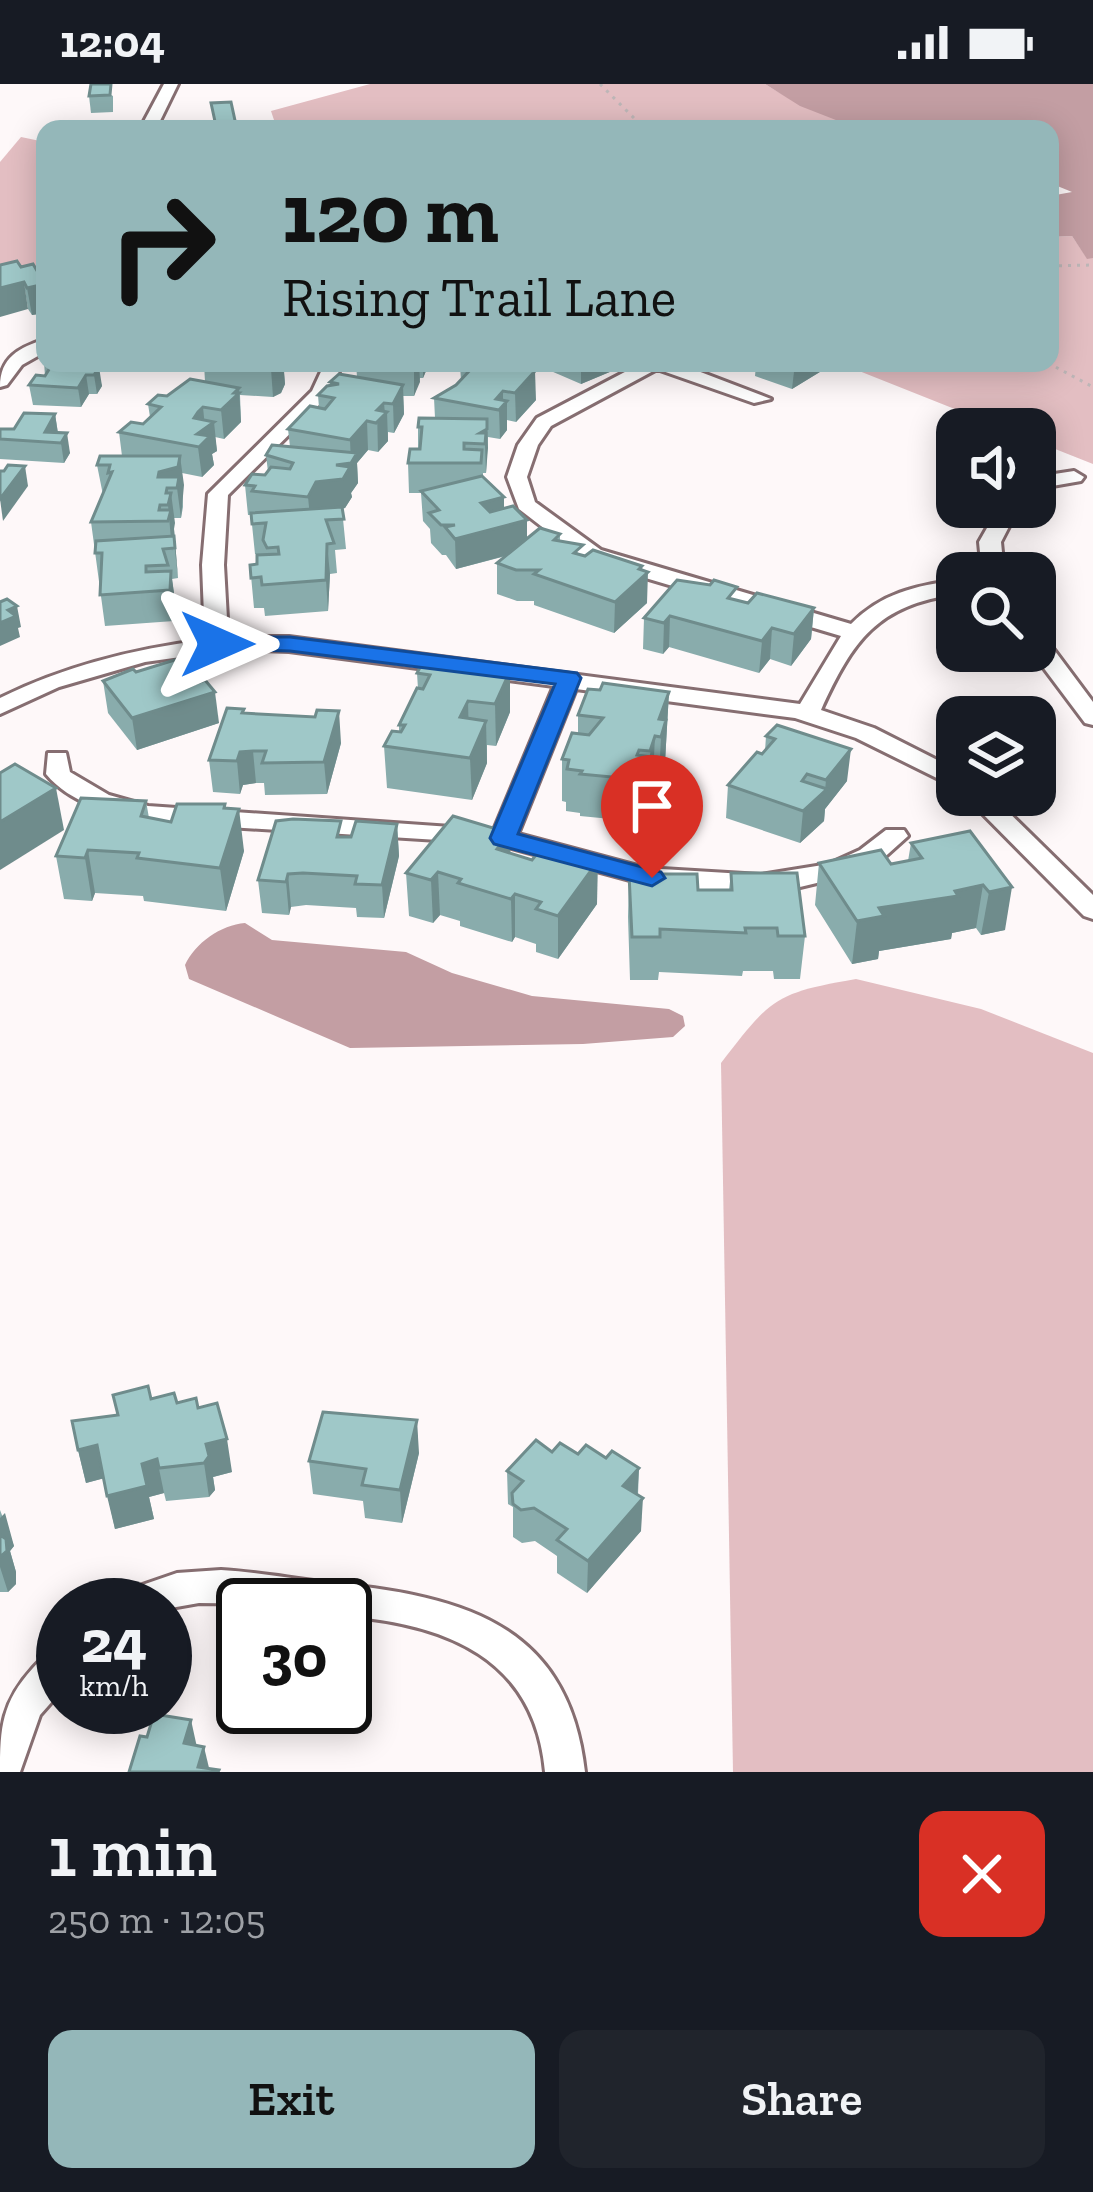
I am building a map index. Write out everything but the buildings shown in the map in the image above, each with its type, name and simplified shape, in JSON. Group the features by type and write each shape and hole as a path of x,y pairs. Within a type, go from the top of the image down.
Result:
{"street":[{"path":"153,120 171,84"},
{"path":"0,381 15,361 36,350"},
{"path":"217,644 213,565 218,494 320,393 330,372"},
{"path":"644,372 544,422 528,445 517,477 526,505 593,555 856,633"},
{"path":"682,372 761,399"},
{"path":"1056,480 1074,477"},
{"path":"807,714 825,673 856,633 903,596 936,590"},
{"path":"0,707 51,682 143,655 217,644 290,644 569,678 807,714 865,733 936,770"},
{"path":"1056,668 1093,718"},
{"path":"503,838 569,678"},
{"path":"57,758 58,774 74,789 102,804 148,814 503,838 610,869 713,883 779,880 831,870 883,849 895,836"},
{"path":"998,816 1093,910"},
{"path":"192,1586 202,1583 432,1612 497,1642 539,1685 565,1744 565,1772"},
{"path":"0,1772 25,1704 36,1692"}],"path":[{"path":"601,84 634,120"},
{"path":"1059,266 1093,266"},
{"path":"1059,369 1093,387"}],"shaded area":[{"path":"370,84 765,84 850,120 274,120 271,111"},
{"path":"765,84 1093,84 1093,258 1087,259 1072,236 1059,237 1059,194 1072,192 1059,187 1059,120 836,120 800,106"},
{"path":"21,137 36,140 36,274 0,274 0,162"},
{"path":"1072,236 1087,258 1093,258 1093,464 1056,449 1056,408 952,408 862,372 1059,372 1059,237"},
{"path":"245,923 272,940 406,952 452,973 532,996 669,1009 683,1016 685,1026 673,1037 583,1044 350,1048 189,979 185,965 202,943 218,931"},
{"path":"856,979 981,1009 1093,1053 1093,1772 733,1772 721,1063 777,1002 808,989"}],"route":[{"path":"217,644 290,644 569,678 503,838 652,878"}]}
